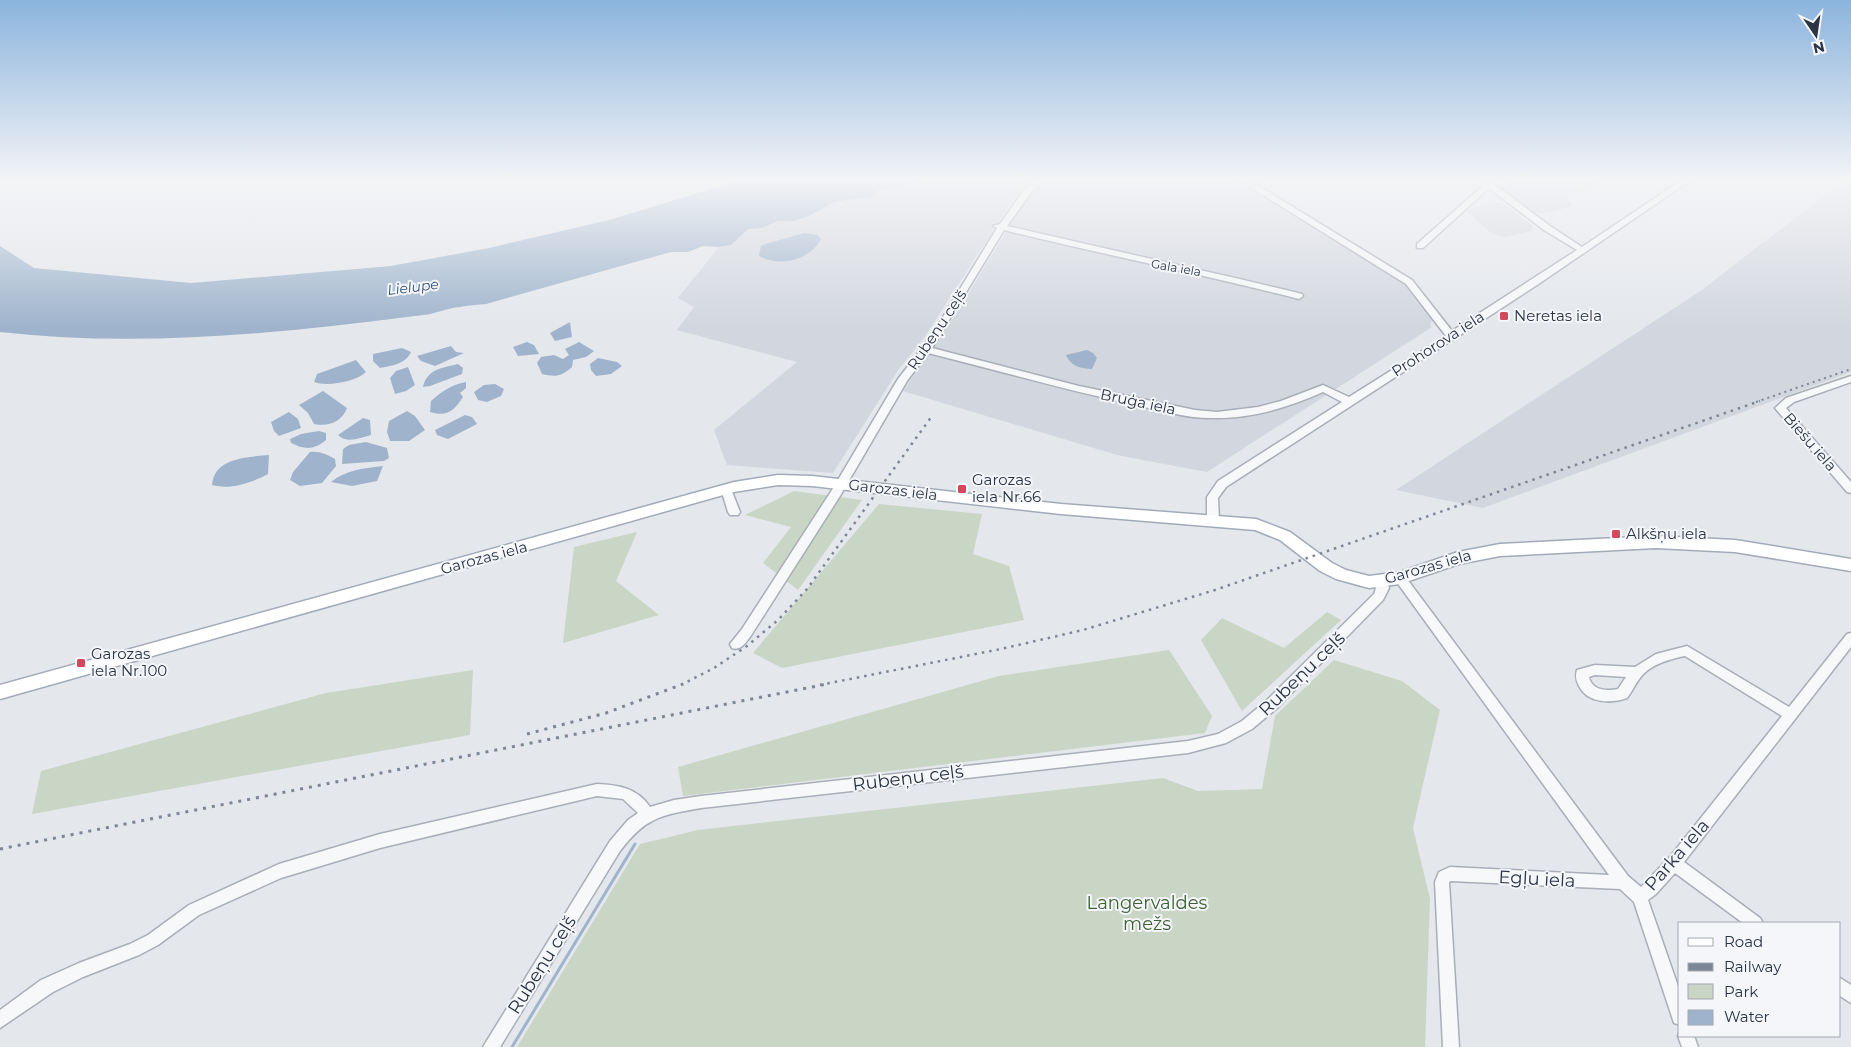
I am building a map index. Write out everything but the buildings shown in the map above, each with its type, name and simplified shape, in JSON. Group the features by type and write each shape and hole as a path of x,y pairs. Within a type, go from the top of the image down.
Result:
{"main road":[{"name":"Garozas iela","path":"0,692 726,489 778,480 840,484 1061,509 1212,521 1268,528 1289,538 1311,556 1342,575 1357,580 1382,581 1400,578 1458,558 1500,550 1656,542 1735,546 1851,565"}],"street":[{"name":"Rubeņu ceļš","path":"736,644 746,632 840,484 903,379 945,322 997,229"},
{"name":"Gala iela","path":"1011,229 1147,262 1173,264 1299,296"},
{"path":"1323,229 1409,282 1450,335"},
{"path":"1420,246 1438,229"},
{"path":"1548,229 1582,250"},
{"name":"Prohorova iela","path":"1212,521 1212,498 1218,487 1614,229"},
{"name":"Bruģa iela","path":"925,349 1104,396 1197,414 1219,415 1274,406 1323,388 1348,401"},
{"name":"Biešu iela","path":"1851,379 1790,400 1780,408 1851,489"},
{"path":"726,489 734,512"},
{"path":"1400,578 1623,881 1640,897"},
{"name":"Rubeņu ceļš","path":"491,1047 615,846 628,827 647,814 665,808 701,802 1188,746 1220,739 1254,719 1309,668 1379,597 1383,588 1382,581"},
{"name":"Parka iela","path":"1678,1011 1640,897 1651,889 1674,863 1851,638"},
{"path":"1637,672 1673,652 1687,651 1792,715"},
{"path":"0,1020 47,986 79,971 134,950 153,940 194,910 279,871 380,841 597,790 617,791 630,795 639,801 647,814"},
{"path":"1674,863 1754,922"},
{"name":"Egļu iela","path":"1454,1047 1442,882 1444,876 1450,874 1623,881"}],"shaded area":[{"path":"748,229 994,229 924,338 899,369 833,473 727,465 714,430 797,362 677,330 694,307 678,298 719,247 731,245"},
{"path":"1008,229 1317,229 1400,279 1418,299 1432,319 1430,326 1432,327 1207,472 1117,455 903,391 956,314"},
{"path":"1486,229 1532,229 1532,231 1505,237 1492,234"},
{"path":"1781,229 1851,229 1851,372 1483,508 1396,490 1699,292"}],"green space":[{"path":"794,491 862,500 798,590 763,563 791,527 745,515"},
{"path":"879,504 982,514 973,554 1009,566 1024,620 782,668 753,653"},
{"path":"637,532 616,581 659,615 563,643 574,547"},
{"path":"1327,612 1341,620 1242,711 1201,640 1222,618 1284,648"},
{"path":"1169,650 1212,716 1205,733 683,796 678,767 999,676"},
{"name":"Langervaldes mežs","path":"1334,660 1402,681 1440,710 1413,828 1430,899 1425,1047 517,1047 640,844 698,830 1163,778 1198,791 1262,789 1275,716"},
{"path":"473,670 470,735 32,814 41,771 326,693"}],"water":[{"name":"Lielupe","path":"571,229 750,229 731,245 719,247 703,246 688,252 671,252 486,304 470,305 428,314 265,333 212,336 106,339 0,332 0,246 34,268 191,283 391,266 489,248"},
{"path":"805,233 817,235 821,239 816,246 802,257 793,260 776,261 759,256 761,246 765,244"},
{"path":"570,322 572,337 555,341 550,333"},
{"path":"527,342 534,345 539,354 518,356 513,347"},
{"path":"579,342 594,351 586,357 573,360 572,367 564,373 554,376 542,374 537,363 541,357 554,355 563,359 569,355 565,349"},
{"path":"451,346 456,352 464,353 435,366 421,361 417,356"},
{"path":"402,348 411,352 406,359 398,364 380,368 373,361 373,354"},
{"path":"1087,350 1097,358 1092,369 1077,366 1070,362 1066,355"},
{"path":"598,358 617,362 622,366 611,374 596,376 591,370 590,364"},
{"path":"356,360 366,372 361,376 341,383 326,384 314,382 317,374"},
{"path":"458,364 463,368 462,374 423,387 428,376 436,370"},
{"path":"408,367 415,385 406,391 395,394 390,378 396,371"},
{"path":"466,382 466,388 460,393 463,397 450,412 441,414 430,412 431,401 435,397 451,387"},
{"path":"495,384 504,389 501,396 487,402 478,400 474,392 484,385"},
{"path":"323,391 347,408 338,420 329,424 319,425 314,424 308,413 299,405"},
{"path":"407,411 415,416 425,430 409,441 390,441 387,432 389,421"},
{"path":"289,412 298,419 301,428 279,436 274,431 271,422"},
{"path":"465,415 472,417 477,424 448,439 437,435 435,430"},
{"path":"363,418 370,420 371,435 349,440 338,435"},
{"path":"319,431 326,433 326,440 317,446 305,448 291,443 290,439 301,434"},
{"path":"366,442 387,448 389,458 384,461 342,464 343,449 349,445"},
{"path":"310,452 320,452 332,457 335,459 336,466 322,483 300,486 290,480 293,472"},
{"path":"269,455 268,474 240,485 226,487 212,485 214,476 225,464 241,458"},
{"path":"383,466 377,481 352,486 331,482 349,472"}],"waterway":[{"path":"512,1047 635,844"}],"railway":[{"path":"1756,402 1851,369"},
{"path":"820,685 1001,649 1083,630 1215,590 1760,401"},
{"path":"683,684 714,668 747,646 778,620 807,589 932,416"},
{"path":"527,734 606,713 683,684"},
{"path":"0,849 827,684"}],"place":[{"name":"Neretas iela","path":"1504,316"},
{"name":"Garozas iela Nr.66","path":"962,489"},
{"name":"Alkšņu iela","path":"1616,534"},
{"name":"Garozas iela Nr.100","path":"81,663"}]}
